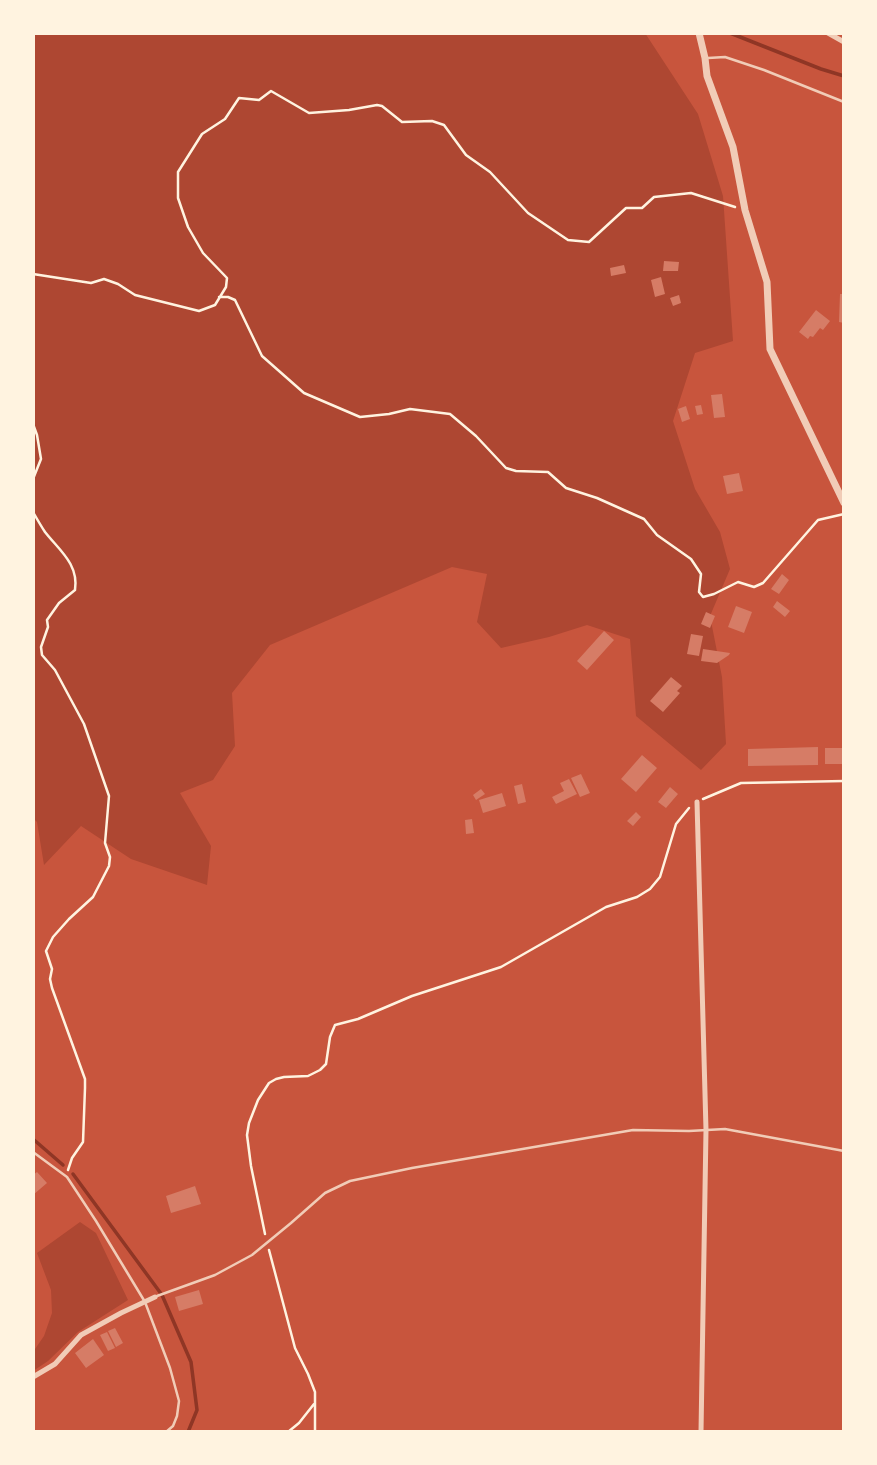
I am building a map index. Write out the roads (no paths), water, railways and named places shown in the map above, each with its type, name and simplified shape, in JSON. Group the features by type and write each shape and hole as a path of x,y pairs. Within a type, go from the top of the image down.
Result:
{"street":[{"path":"699,33 707,76 733,147 745,210 767,282 770,349 844,503"},
{"path":"828,33 844,42"},
{"path":"698,802 706,1130 701,1432"},
{"path":"33,1377 55,1363 81,1335 155,1297"}],"lane":[{"path":"705,58 725,57 764,69 844,102"},
{"path":"155,1297 215,1275 252,1255 325,1193 350,1181 633,1130 725,1129 844,1151"},
{"path":"33,1152 67,1177 145,1302 170,1368 179,1401 173,1426 166,1432"}],"waterway":[{"path":"730,33 844,76"},
{"path":"33,1139 63,1165"},
{"path":"73,1174 162,1295 191,1362 197,1410 188,1432"}]}
